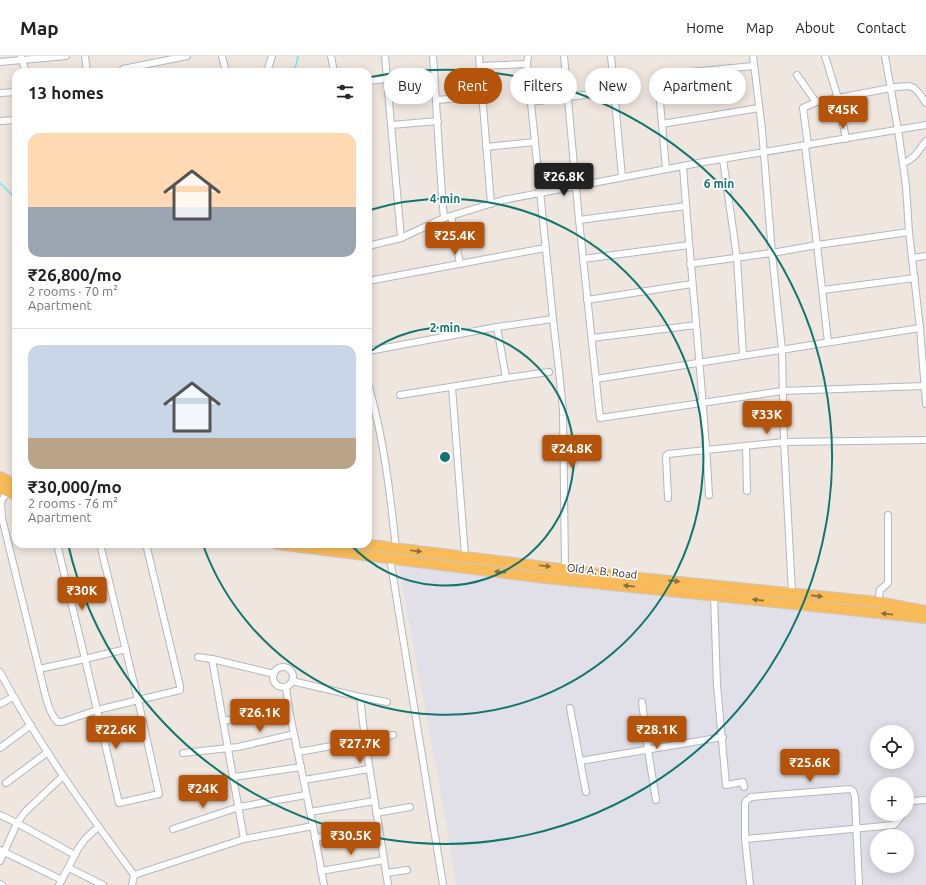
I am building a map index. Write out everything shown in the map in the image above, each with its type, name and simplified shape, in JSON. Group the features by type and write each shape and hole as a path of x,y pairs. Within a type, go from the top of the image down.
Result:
{"main road":[{"path":"0,477 12,483"},
{"name":"Old A. B. Road","path":"372,545 565,568 600,574 878,602 926,611"},
{"name":"Old A. B. Road","path":"309,548 536,577 926,618"}],"street":[{"path":"0,62 21,58 66,56"},
{"path":"85,56 86,68"},
{"path":"128,68 187,56"},
{"path":"222,56 225,68"},
{"path":"268,68 272,56"},
{"path":"331,56 333,68"},
{"path":"385,56 386,68"},
{"path":"433,56 444,218"},
{"path":"479,56 480,66 527,64"},
{"path":"527,68 528,56"},
{"path":"564,56 565,68"},
{"path":"611,56 612,68"},
{"path":"753,56 753,66 762,130 782,350 784,442 792,593"},
{"path":"833,56 825,57 838,98 846,139"},
{"path":"885,56 903,163 920,328 926,404"},
{"path":"21,58 25,68"},
{"path":"666,169 659,91 660,80 670,74 753,66"},
{"path":"797,75 816,102"},
{"path":"372,81 384,79"},
{"path":"828,342 803,108 816,102 903,86 914,88 926,103"},
{"path":"0,93 12,92"},
{"path":"437,100 444,99"},
{"path":"389,104 401,238"},
{"path":"483,104 491,204"},
{"path":"531,104 563,411 565,568"},
{"path":"569,104 579,220 600,418 782,391 924,386"},
{"path":"615,104 622,177"},
{"path":"662,124 759,108"},
{"path":"0,121 12,120"},
{"path":"391,125 438,120"},
{"path":"372,245 401,238 444,218 491,204 723,158 763,153 926,125"},
{"path":"903,163 916,156 926,141"},
{"path":"486,147 535,142"},
{"path":"723,158 737,258 743,355"},
{"path":"683,166 690,264 700,363 709,495"},
{"path":"579,220 686,206"},
{"path":"451,216 460,264"},
{"path":"690,264 910,232"},
{"path":"583,259 689,245"},
{"path":"372,281 545,248"},
{"path":"912,258 926,256"},
{"path":"823,290 914,278"},
{"path":"587,300 692,284"},
{"path":"374,350 497,326 553,319"},
{"path":"592,338 696,325"},
{"path":"497,326 506,378"},
{"path":"596,378 920,328"},
{"path":"400,395 549,372"},
{"path":"452,387 465,556"},
{"path":"372,402 388,481 396,548"},
{"path":"668,498 666,456 668,454 784,442 926,440"},
{"path":"746,446 747,491"},
{"path":"8,492 1,502 1,518 47,700 55,720 58,722 97,710 178,691 180,688 147,548"},
{"path":"878,602 880,590 888,583 888,515"},
{"path":"58,548 119,803 159,794 101,548"},
{"path":"390,558 443,885"},
{"path":"714,595 717,685 726,785 743,782 744,787"},
{"path":"39,670 126,649"},
{"path":"198,657 274,674"},
{"path":"212,660 244,839"},
{"path":"280,668 286,668 292,673 292,682 286,687 281,687 276,684 274,674 280,668"},
{"path":"0,672 13,697 63,776 98,827 134,875 133,884"},
{"path":"292,682 387,702"},
{"path":"0,687 6,684"},
{"path":"286,687 289,710 324,885"},
{"path":"0,704 13,697"},
{"path":"360,697 369,769 388,885"},
{"path":"642,702 656,800"},
{"path":"570,708 586,792"},
{"path":"223,721 289,710"},
{"path":"0,748 31,725"},
{"path":"183,753 228,748 294,734"},
{"path":"298,752 394,734"},
{"path":"580,761 722,737"},
{"path":"6,783 48,752"},
{"path":"234,777 301,767"},
{"path":"304,780 369,769"},
{"path":"0,861 2,851 24,812 63,776"},
{"path":"750,885 745,839 746,801 750,797 850,789 853,791 855,797 859,885"},
{"path":"173,829 239,807 306,795"},
{"path":"914,802 926,800"},
{"path":"310,812 374,801"},
{"path":"376,813 410,807"},
{"path":"0,815 75,855"},
{"path":"745,839 894,825 897,821"},
{"path":"134,875 244,839 313,826"},
{"path":"2,851 61,882 85,839 98,827"},
{"path":"315,838 379,829"},
{"path":"321,871 384,860"},
{"path":"69,868 103,885"},
{"path":"386,873 407,870"}],"shaded area":[{"path":"398,562 720,601 926,623 926,885 456,885 446,821"}],"waterway":[{"path":"294,68 298,56"},
{"path":"0,183 12,195"}]}
